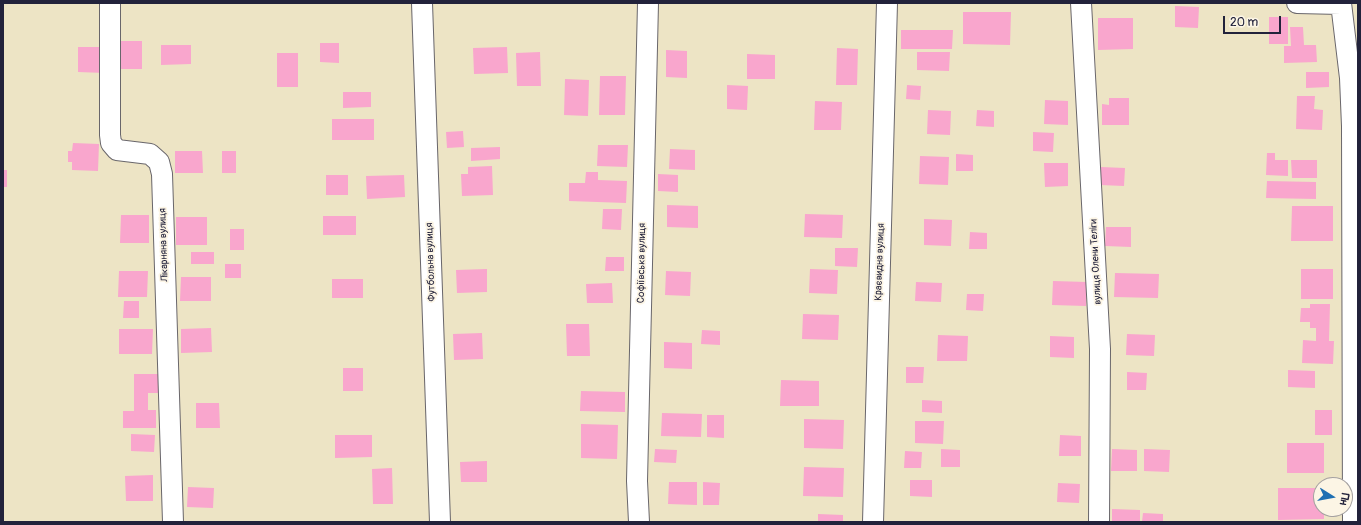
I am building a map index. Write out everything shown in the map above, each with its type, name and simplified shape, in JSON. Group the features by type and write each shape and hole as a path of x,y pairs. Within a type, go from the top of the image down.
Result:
{"street":[{"name":"Лікарняна вулиця","path":"110,3 111,143 117,150 150,154 159,162 162,174 173,522"},
{"name":"Футбольна вулиця","path":"422,3 440,522"},
{"name":"Софіївська вулиця","path":"639,522 638,473 648,3"},
{"name":"Краєвидна вулиця","path":"873,522 887,3"},
{"name":"вулиця Олени Теліги","path":"1081,3 1100,349 1099,522"},
{"path":"1297,3 1341,4 1350,78 1352,126 1353,522"}],"building":[{"path":"1175,6 1199,7 1198,28 1175,27"},
{"path":"963,12 1011,12 1010,45 963,44"},
{"path":"1269,17 1288,17 1288,44 1269,44"},
{"path":"1098,18 1133,18 1133,49 1098,50"},
{"path":"1290,27 1303,27 1304,45 1316,45 1317,62 1284,63 1284,46 1291,46"},
{"path":"901,30 953,30 952,49 901,49"},
{"path":"118,41 142,41 142,69 118,69"},
{"path":"320,43 339,43 339,63 320,62"},
{"path":"161,45 191,45 191,64 161,65"},
{"path":"78,47 106,47 105,73 78,72"},
{"path":"507,47 508,73 474,74 473,48"},
{"path":"837,48 858,49 857,85 836,85"},
{"path":"666,50 687,51 687,78 666,77"},
{"path":"540,52 541,86 517,86 516,53"},
{"path":"917,52 950,52 949,71 917,70"},
{"path":"277,53 298,53 298,87 277,87"},
{"path":"747,54 775,55 775,79 747,79"},
{"path":"1306,72 1329,72 1329,87 1306,88"},
{"path":"600,76 626,76 625,115 599,115"},
{"path":"565,79 589,80 588,116 564,115"},
{"path":"727,85 748,86 747,110 727,109"},
{"path":"907,85 921,86 920,100 906,99"},
{"path":"343,92 371,92 371,107 343,108"},
{"path":"1297,96 1315,96 1314,109 1323,110 1322,130 1296,129"},
{"path":"1109,98 1129,98 1129,125 1102,125 1102,104 1109,105"},
{"path":"1045,100 1068,101 1068,125 1044,124"},
{"path":"815,101 842,102 841,130 814,130"},
{"path":"928,110 951,111 950,135 927,134"},
{"path":"977,110 994,111 994,127 976,126"},
{"path":"332,119 374,119 374,140 332,140"},
{"path":"463,131 464,147 447,148 446,132"},
{"path":"1033,132 1054,133 1053,152 1033,151"},
{"path":"73,143 99,144 98,171 72,170 72,162 68,162 68,151 72,151"},
{"path":"598,145 628,145 627,167 597,166"},
{"path":"500,147 500,159 471,161 471,148"},
{"path":"670,149 695,150 695,170 669,169"},
{"path":"175,151 202,151 203,173 175,173"},
{"path":"222,151 236,151 236,173 222,173"},
{"path":"1267,153 1275,153 1275,160 1288,160 1288,176 1266,175"},
{"path":"956,154 973,155 973,171 956,171"},
{"path":"920,156 949,157 948,185 919,184"},
{"path":"1291,160 1317,160 1317,178 1292,178"},
{"path":"1044,163 1068,163 1068,186 1045,187"},
{"path":"492,166 493,195 462,196 461,174 468,174 468,167"},
{"path":"1101,167 1125,168 1124,186 1100,185"},
{"path":"3,170 7,170 7,187 3,187"},
{"path":"586,172 598,172 598,180 627,181 626,203 569,201 569,183 585,183"},
{"path":"658,174 678,175 678,192 658,191"},
{"path":"326,175 348,175 348,195 326,195"},
{"path":"404,175 405,197 367,199 366,176"},
{"path":"1267,181 1316,182 1316,199 1266,198"},
{"path":"667,205 698,206 698,228 667,227"},
{"path":"1292,206 1333,206 1333,241 1291,241"},
{"path":"603,209 622,209 621,230 602,229"},
{"path":"805,214 843,215 842,238 804,237"},
{"path":"121,215 149,215 149,243 120,243"},
{"path":"323,216 356,216 356,235 323,235"},
{"path":"176,217 207,217 207,245 176,245"},
{"path":"924,219 952,220 951,246 924,245"},
{"path":"1106,227 1131,227 1131,247 1105,246"},
{"path":"230,229 244,229 244,250 230,250"},
{"path":"970,232 987,233 987,249 969,249"},
{"path":"835,248 858,248 857,267 835,266"},
{"path":"191,252 214,252 214,264 191,264"},
{"path":"606,257 624,257 624,271 605,271"},
{"path":"225,264 241,264 241,278 225,278"},
{"path":"487,269 487,292 457,293 456,270"},
{"path":"810,269 838,270 837,294 809,293"},
{"path":"1301,269 1333,269 1333,299 1301,299"},
{"path":"119,271 148,271 147,297 118,297"},
{"path":"666,271 691,272 690,296 665,295"},
{"path":"1115,273 1159,274 1158,298 1114,297"},
{"path":"181,277 211,277 211,301 180,301"},
{"path":"332,279 363,279 363,298 332,298"},
{"path":"1053,281 1087,282 1086,306 1052,305"},
{"path":"916,282 942,283 941,302 915,301"},
{"path":"612,283 613,303 587,303 586,284"},
{"path":"967,294 984,294 983,311 966,310"},
{"path":"124,301 139,301 139,318 123,318"},
{"path":"1310,304 1330,304 1329,341 1334,341 1333,364 1302,363 1303,340 1316,341 1316,328 1310,328 1310,322 1300,322 1301,308 1310,308"},
{"path":"803,314 839,315 838,340 802,339"},
{"path":"566,324 589,324 590,356 567,356"},
{"path":"211,328 212,352 181,353 181,329"},
{"path":"119,329 153,329 152,354 119,354"},
{"path":"702,330 720,331 720,345 701,344"},
{"path":"482,333 483,359 454,360 453,334"},
{"path":"1127,334 1155,335 1154,356 1126,355"},
{"path":"938,335 968,336 967,361 937,361"},
{"path":"1050,336 1074,337 1074,358 1050,357"},
{"path":"664,342 692,343 692,369 664,368"},
{"path":"906,367 924,367 923,383 906,383"},
{"path":"343,368 363,368 363,391 343,391"},
{"path":"1288,370 1315,371 1315,388 1288,387"},
{"path":"1127,372 1147,373 1146,390 1127,390"},
{"path":"134,374 159,374 159,393 148,393 148,410 156,410 156,428 123,428 123,411 134,411"},
{"path":"781,380 819,381 819,406 780,406"},
{"path":"581,391 625,392 625,412 580,411"},
{"path":"922,400 942,401 942,413 922,412"},
{"path":"196,403 219,403 220,428 196,428"},
{"path":"1315,410 1332,410 1332,435 1315,435"},
{"path":"662,413 702,414 701,437 661,436"},
{"path":"707,415 724,415 724,438 707,437"},
{"path":"804,419 844,420 843,449 804,448"},
{"path":"915,421 944,421 943,444 915,443"},
{"path":"581,424 618,425 617,459 581,458"},
{"path":"131,434 155,435 154,452 131,451"},
{"path":"335,435 372,435 372,457 335,458"},
{"path":"1060,435 1081,436 1081,456 1059,456"},
{"path":"1287,443 1324,443 1324,473 1287,473"},
{"path":"655,449 677,450 676,463 654,462"},
{"path":"941,449 960,450 960,467 941,467"},
{"path":"1112,449 1137,450 1137,471 1111,471"},
{"path":"1144,449 1170,450 1169,472 1144,471"},
{"path":"905,451 922,452 921,468 904,468"},
{"path":"487,461 487,482 461,482 460,462"},
{"path":"804,467 844,468 843,497 803,496"},
{"path":"392,468 393,504 373,504 372,469"},
{"path":"153,475 153,501 126,501 125,476"},
{"path":"910,480 932,480 932,497 910,496"},
{"path":"669,482 697,482 697,505 668,504"},
{"path":"703,482 720,483 719,505 703,505"},
{"path":"1058,483 1080,484 1079,503 1057,502"},
{"path":"188,487 214,488 213,508 187,507"},
{"path":"1278,488 1313,488 1313,517 1324,517 1324,519 1278,520"},
{"path":"1112,509 1140,510 1140,522 1112,522"},
{"path":"1143,513 1163,514 1163,522 1142,522"},
{"path":"818,514 843,515 843,522 818,522"}]}
